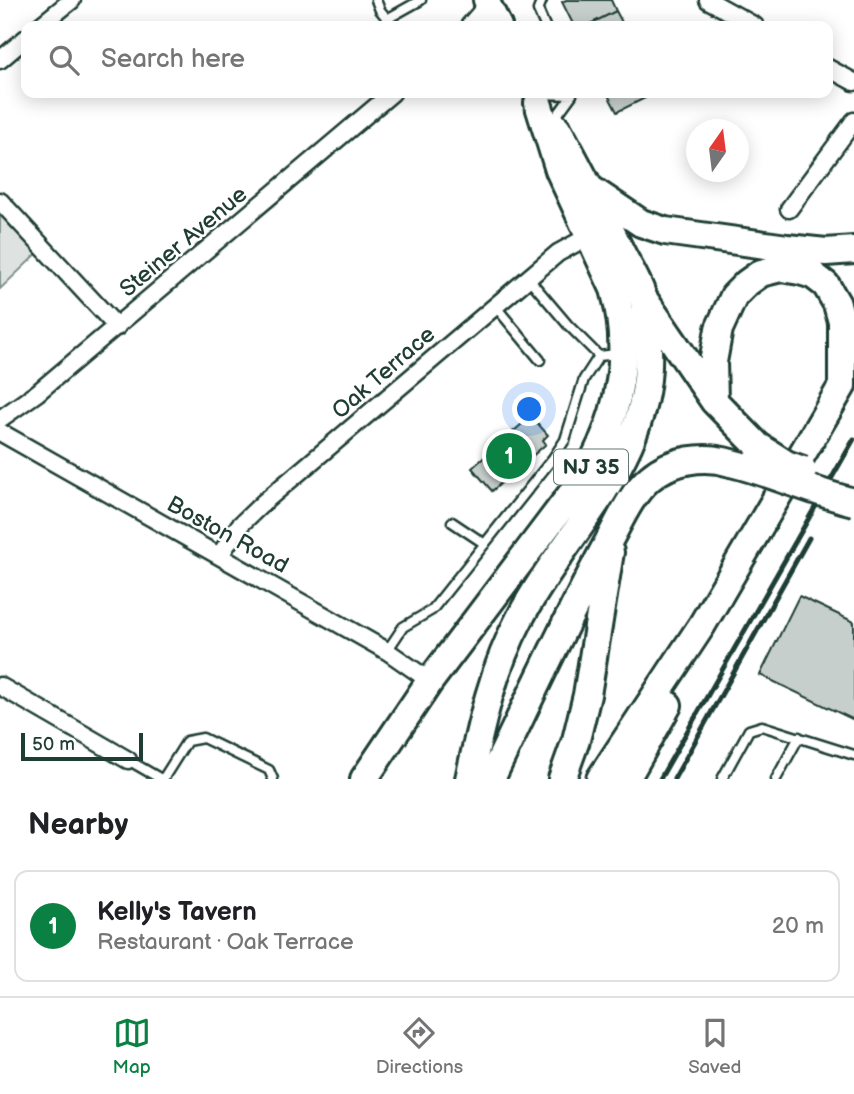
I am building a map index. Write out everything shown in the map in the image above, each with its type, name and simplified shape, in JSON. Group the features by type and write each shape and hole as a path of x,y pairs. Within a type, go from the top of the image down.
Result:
{"highway":[{"name":"NJ 35","path":"469,779 491,690 508,643 520,617 553,563 608,486 632,439 642,409 649,358 643,298 591,190 539,103"},
{"name":"NJ 35","path":"368,776 381,750 430,681 529,553 590,468 617,405 611,355 622,330 616,296 559,170 539,103"},
{"path":"591,190 641,223 665,231 787,248 854,250"},
{"path":"600,779 702,625 842,386 842,322 832,294 813,275 775,269 761,273 747,282 734,296 726,310 715,345 714,401"},
{"path":"643,298 714,401 758,446 786,464 854,488"},
{"path":"491,779 590,576 639,488 664,469 699,459 762,471 817,493 854,502"},
{"path":"562,779 576,740 587,695 613,533"},
{"path":"626,779 672,699 702,625"}],"street":[{"path":"46,21 72,0"},
{"path":"708,0 746,21"},
{"path":"476,21 491,10"},
{"path":"0,60 21,42"},
{"path":"833,71 854,82"},
{"name":"Steiner Avenue","path":"0,419 20,407 117,327 386,98"},
{"path":"789,209 854,121"},
{"path":"0,201 117,327"},
{"name":"Oak Terrace","path":"220,555 239,526 264,502 558,253 589,236"},
{"name":"Boston Road","path":"0,432 387,651 430,681"},
{"path":"0,686 128,760"}],"lane":[{"path":"376,0 388,21"},
{"path":"393,21 421,0"},
{"path":"542,0 538,10 543,21"},
{"path":"539,103 557,98"},
{"path":"539,103 557,98"},
{"path":"387,651 403,627 432,610 565,440 584,379 611,355 568,326 528,279"},
{"path":"496,307 540,360"},
{"path":"452,522 485,544"},
{"path":"722,779 749,730 755,726 854,755"},
{"path":"776,779 799,737"},
{"path":"128,760 162,779 187,741 204,738 269,770 273,779"}],"shaded area":[{"path":"0,203 42,249 0,289"}],"building":[{"path":"611,0 616,11 596,21 572,21 562,2"},
{"path":"616,11 621,21 596,21"},
{"path":"610,98 645,98 617,112"},
{"path":"531,416 548,435 543,440 546,444 492,491 472,468"},
{"path":"799,596 854,622 854,720 760,675"}],"railway":[{"path":"660,779 854,439"},
{"path":"674,779 809,538"}],"place":[{"name":"Kelly's Tavern","path":"509,456"}]}
